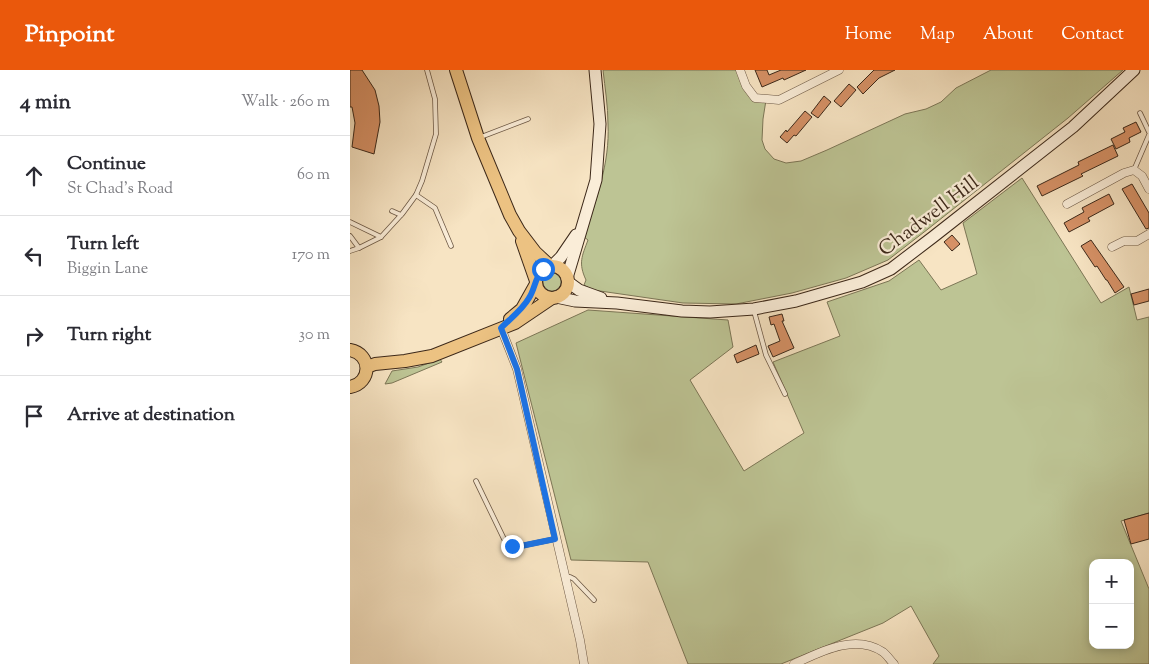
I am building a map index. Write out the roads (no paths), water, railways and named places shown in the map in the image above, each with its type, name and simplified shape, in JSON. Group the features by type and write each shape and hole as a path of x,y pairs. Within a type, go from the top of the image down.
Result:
{"main road":[{"path":"456,70 478,138 507,209 519,232 536,282 541,293 554,298"},
{"path":"367,366 411,361 432,356 516,323 564,292 567,280 562,270 551,266 535,252 519,232"},
{"path":"501,328 522,309 540,271 551,266"},
{"path":"350,350 358,352 367,366 365,378 361,383 350,387"}],"street":[{"path":"567,280 596,180 600,124 595,70"},
{"path":"740,70 746,86 755,98 766,100 779,100 839,70"},
{"name":"Chadwell Hill","path":"554,298 617,303 682,312 710,312 754,309 796,301 862,282 891,269 1073,127 1134,70"},
{"path":"1067,204 1124,173 1134,170 1142,176 1149,189"},
{"path":"551,266 572,243 587,214"},
{"path":"1112,247 1124,241 1137,241 1149,234"},
{"name":"Chadwell Hill","path":"567,280 579,290 617,303"},
{"path":"501,328 517,369 584,664"},
{"path":"794,664 826,650 847,644 867,645 883,652 894,664"}],"lane":[{"path":"350,251 381,237 416,195 422,181 436,134 435,99 427,70"},
{"path":"1134,170 1149,133 1140,113"},
{"path":"478,138 528,119"},
{"path":"416,195 435,208 451,246"},
{"path":"392,211 401,215"},
{"path":"350,222 381,237"},
{"path":"350,236 359,248"},
{"path":"754,309 766,355 785,394"},
{"path":"476,480 504,539 512,546 516,547 555,539"},
{"path":"565,578 570,577 574,579 594,600"}]}
